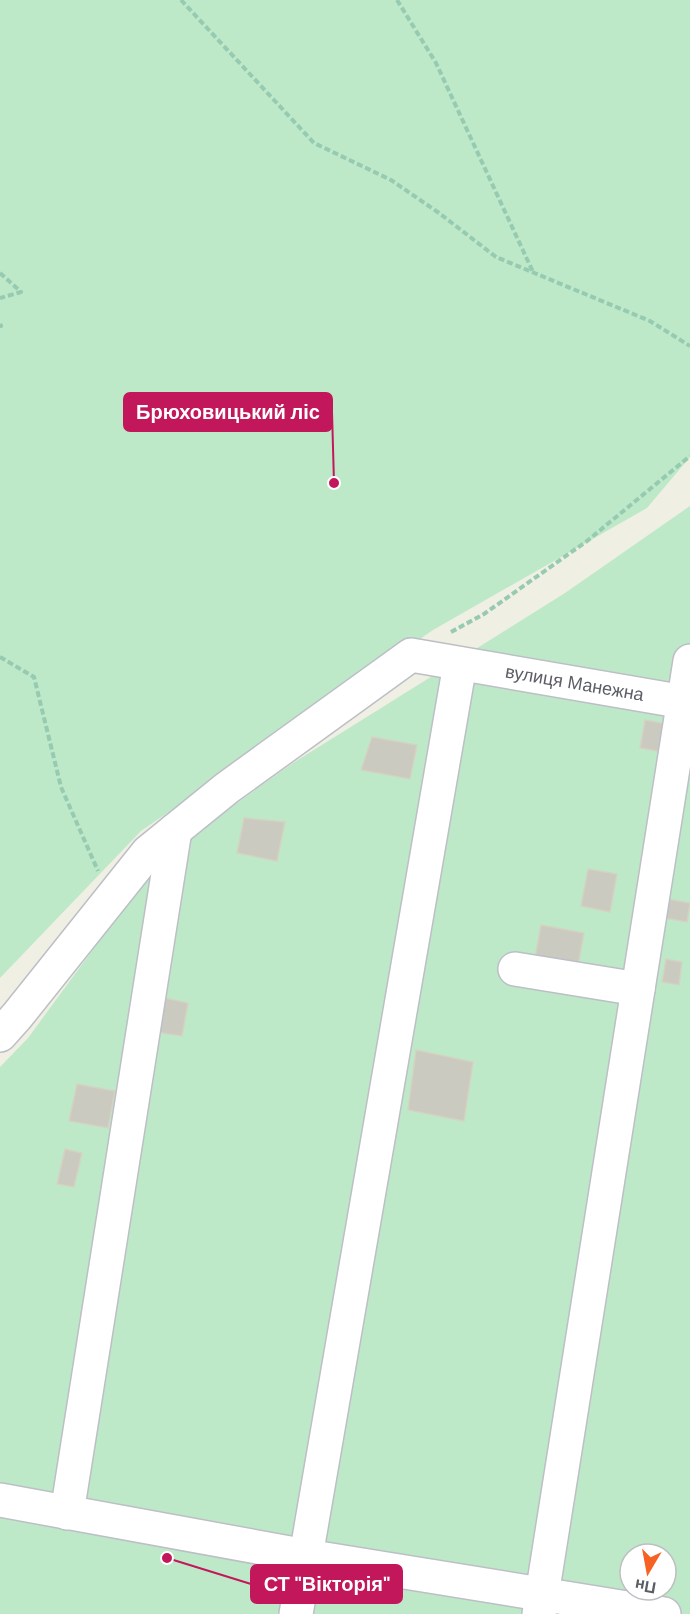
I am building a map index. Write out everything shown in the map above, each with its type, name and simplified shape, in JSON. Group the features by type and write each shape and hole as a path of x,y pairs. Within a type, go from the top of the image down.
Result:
{"street":[{"name":"вулиця Манежна","path":"411,655 687,702"},
{"path":"0,1035 148,852 227,788 411,655"},
{"path":"541,1604 638,989 687,702 690,661"},
{"path":"296,1614 460,664"},
{"path":"67,1513 175,830"},
{"path":"515,969 638,989"},
{"path":"0,1500 306,1556 541,1604 664,1614"}],"path":[{"path":"182,0 314,143 391,180 496,257 650,321 690,346"},
{"path":"397,0 436,63 533,273"},
{"path":"0,273 21,292 0,298"},
{"path":"411,655 484,614 587,541 690,456"},
{"path":"0,657 34,677 61,787 110,900"}],"green space":[{"path":"0,0 690,0 690,457 647,508 433,630 141,831 0,978"},
{"path":"690,506 690,1614 0,1614 0,1067 28,1038 160,858 293,763 565,593"}],"building":[{"path":"645,720 673,725 668,753 640,748"},
{"path":"372,737 417,745 410,779 361,770"},
{"path":"244,818 285,822 277,861 237,853"},
{"path":"588,869 617,874 610,912 581,906"},
{"path":"667,899 690,903 687,922 664,918"},
{"path":"541,925 584,933 577,971 534,963"},
{"path":"666,959 682,962 679,985 662,982"},
{"path":"156,996 188,1003 182,1036 149,1031"},
{"path":"416,1050 473,1062 464,1121 408,1110"},
{"path":"77,1084 115,1091 108,1128 69,1121"},
{"path":"65,1149 82,1153 74,1187 57,1184"}],"place":[{"name":"Брюховицький ліс","path":"334,483"},
{"name":"СТ \"Вікторія\"","path":"167,1558"}]}
